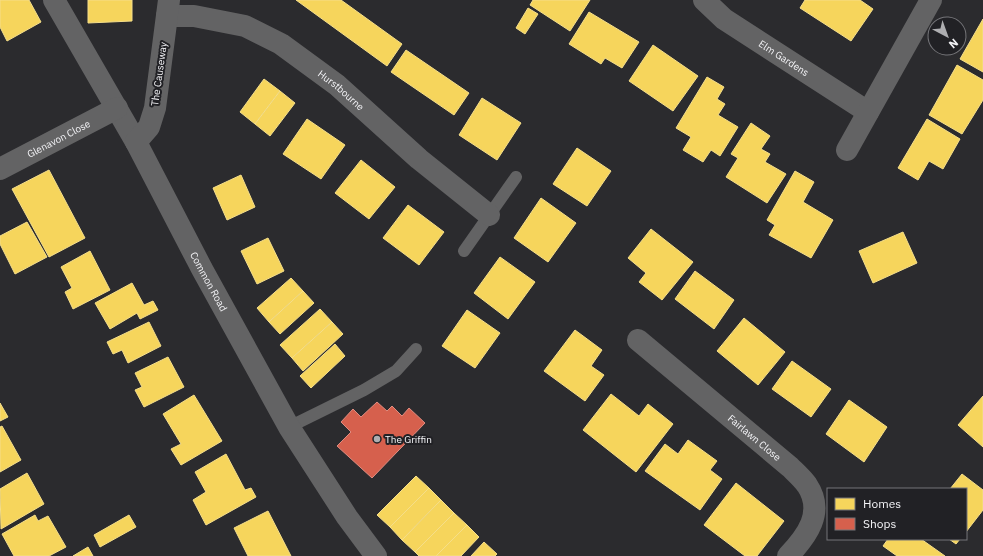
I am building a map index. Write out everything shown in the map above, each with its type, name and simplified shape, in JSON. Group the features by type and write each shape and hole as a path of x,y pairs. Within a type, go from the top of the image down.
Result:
{"street":[{"name":"Common Road","path":"54,0 136,142 202,269 289,427 347,517 376,556"},
{"name":"Elm Gardens","path":"704,0 724,19 868,112"},
{"path":"847,150 931,0"},
{"name":"The Causeway","path":"136,142 149,127 155,108 168,8"},
{"name":"Hurstbourne","path":"168,8 194,16 245,26 281,44 337,85 419,159 490,215"},
{"name":"Glenavon Close","path":"0,169 117,108"},
{"name":"Fairlawn Close","path":"638,340 790,467 807,485 815,504 813,522 799,545 788,556"}],"lane":[{"path":"464,251 516,177"},
{"path":"289,427 364,390 396,371 416,349"}],"building: Homes":[{"path":"0,0 29,0 41,22 7,41 0,27"},
{"path":"88,0 132,0 132,21 88,23"},
{"path":"296,0 341,0 402,44 387,66"},
{"path":"533,0 590,0 570,31 530,5"},
{"path":"805,0 860,0 873,9 851,41 800,8"},
{"path":"528,8 538,14 525,34 516,28"},
{"path":"589,12 639,42 622,68 605,58 601,64 569,44"},
{"path":"983,19 983,72 960,59 962,56 967,56 967,47"},
{"path":"653,45 698,76 673,111 629,81"},
{"path":"406,50 469,93 454,115 391,72"},
{"path":"957,65 983,80 983,100 962,134 929,115"},
{"path":"707,77 724,87 717,99 725,104 718,115 738,127 720,156 711,150 703,162 683,150 691,137 676,128"},
{"path":"264,79 280,91 255,124 240,112"},
{"path":"280,91 295,103 270,136 255,124"},
{"path":"482,98 521,123 497,160 459,135"},
{"path":"307,119 345,145 321,179 283,154"},
{"path":"927,119 960,139 943,169 929,161 918,180 898,168"},
{"path":"751,123 770,136 761,149 770,154 765,162 786,174 767,203 726,177 738,158 731,154"},
{"path":"577,148 611,171 587,206 553,184"},
{"path":"361,160 395,187 369,219 335,193"},
{"path":"49,170 85,238 49,257 12,189"},
{"path":"795,171 814,182 803,202 833,220 811,258 769,235 775,225 767,220"},
{"path":"241,175 255,207 227,220 213,188"},
{"path":"541,198 576,223 548,262 514,238"},
{"path":"408,205 444,232 419,265 383,238"},
{"path":"27,222 47,257 15,274 0,244 0,236"},
{"path":"651,229 693,262 662,300 639,282 646,273 628,258"},
{"path":"903,232 917,263 873,283 859,251"},
{"path":"268,238 284,271 257,284 241,251"},
{"path":"90,251 110,290 73,309 65,292 72,288 61,267"},
{"path":"500,257 535,282 508,319 474,293"},
{"path":"695,271 734,300 714,329 675,299"},
{"path":"291,278 303,291 269,322 257,308"},
{"path":"132,283 144,305 153,301 158,310 140,319 137,313 110,329 95,303"},
{"path":"303,291 314,303 280,334 269,322"},
{"path":"320,309 332,322 292,358 280,345"},
{"path":"467,310 500,333 475,368 442,346"},
{"path":"744,318 785,352 758,385 717,351"},
{"path":"149,322 161,346 128,363 122,350 113,354 107,342"},
{"path":"332,322 343,334 303,371 292,358"},
{"path":"575,330 602,350 591,366 604,375 585,401 544,371"},
{"path":"335,344 345,356 311,388 300,376"},
{"path":"168,357 184,387 144,407 135,390 142,387 135,373"},
{"path":"792,361 831,389 811,417 772,389"},
{"path":"611,394 639,416 648,404 673,424 636,472 583,430"},
{"path":"194,395 222,441 181,465 171,449 181,444 163,414"},
{"path":"983,396 983,447 958,425"},
{"path":"849,400 887,427 864,462 826,434"},
{"path":"0,403 8,417 0,421"},
{"path":"2,426 21,460 0,472 0,427"},
{"path":"688,440 717,461 710,470 722,479 700,510 645,471 665,444 678,454"},
{"path":"226,454 245,490 251,488 256,497 206,525 193,500 206,492 195,472"},
{"path":"27,473 44,504 1,529 0,489"},
{"path":"962,474 983,490 983,510 967,531 967,488 951,488"},
{"path":"416,476 429,488 390,527 377,515"},
{"path":"736,483 784,521 757,556 745,556 704,525"},
{"path":"429,488 441,500 402,540 390,527"},
{"path":"441,500 454,513 415,552 402,540"},
{"path":"268,511 291,556 248,556 234,528"},
{"path":"454,513 467,525 436,556 419,556 415,552"},
{"path":"35,515 38,521 48,516 66,547 49,556 14,556 2,534"},
{"path":"129,515 136,527 100,547 94,535"},
{"path":"467,525 479,537 461,556 436,556"},
{"path":"887,540 922,540 945,556 897,556 883,546"},
{"path":"950,540 959,540 956,544"},
{"path":"484,542 497,554 495,556 471,556"},
{"path":"88,547 93,556 73,556"}],"building: Shops":[{"name":"The Griffin","path":"377,402 387,411 392,406 402,416 409,408 425,423 372,478 337,446 351,432 341,422 353,409 361,417"}],"place":[{"name":"The Griffin","path":"377,439"}]}
